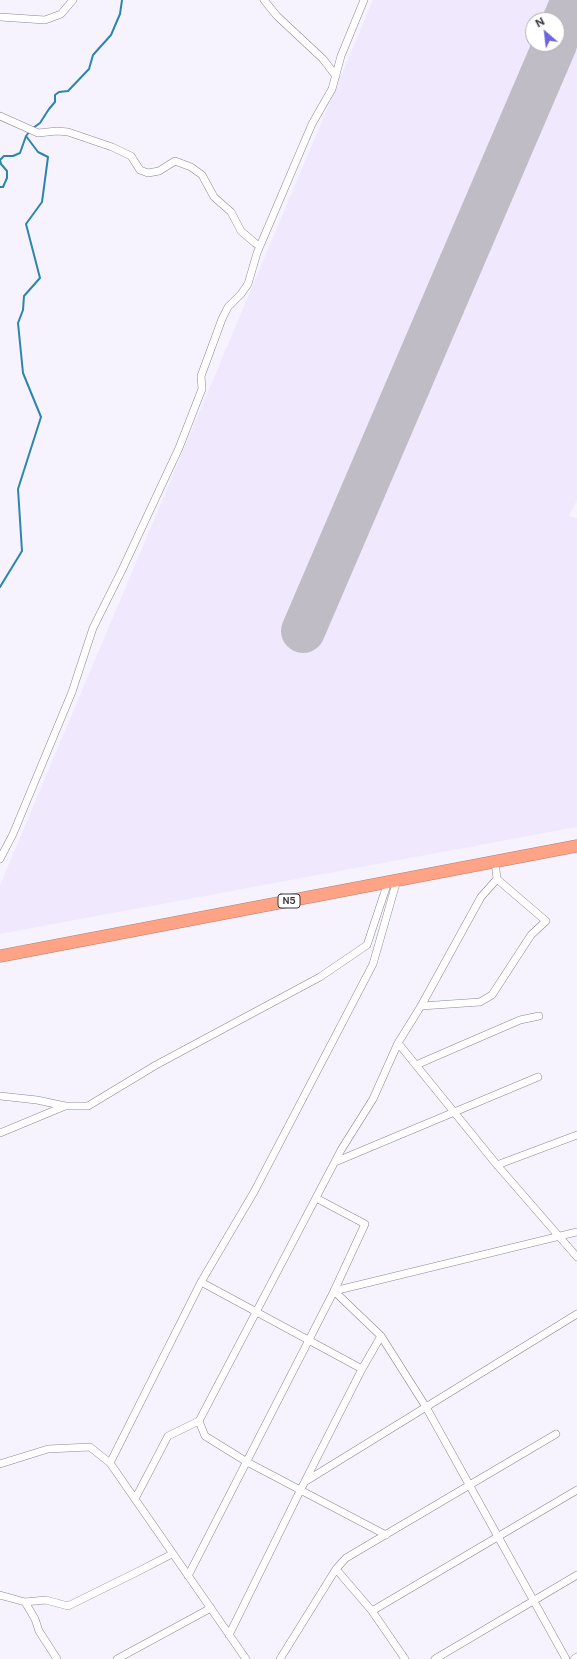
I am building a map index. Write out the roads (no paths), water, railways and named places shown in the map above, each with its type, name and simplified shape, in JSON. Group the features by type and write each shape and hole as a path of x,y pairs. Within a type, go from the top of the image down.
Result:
{"highway":[{"name":"N5","path":"0,956 577,846"}],"street":[{"path":"0,18 45,20 61,14 73,0"},
{"path":"264,0 277,16 323,59 336,76"},
{"path":"0,859 13,834 72,692 93,628 179,448 202,389 201,376 222,319 228,307 241,294 248,284 260,246 312,124 332,89 341,56 364,0"},
{"path":"0,116 38,133 57,131 68,132 112,147 130,156 140,170 148,172 159,171 175,161 192,167 202,175 214,197 231,212 241,231 260,246"},
{"path":"421,1006 480,1002 492,995 531,936 546,921 497,879 495,861"},
{"path":"135,1499 168,1436 200,1421 335,1162 373,1098 398,1043 421,1006 481,897 497,879"},
{"path":"0,1096 37,1100 65,1106 88,1106 156,1065 326,973 367,945 393,881"},
{"path":"110,1463 201,1282 254,1192 373,964 393,881"},
{"path":"416,1065 520,1020 539,1016"},
{"path":"398,1043 497,1165 577,1257"},
{"path":"335,1162 538,1077"},
{"path":"0,1133 65,1106"},
{"path":"497,1165 577,1135"},
{"path":"188,1576 334,1291 365,1224 316,1198"},
{"path":"334,1291 577,1232"},
{"path":"201,1282 362,1369"},
{"path":"334,1291 381,1336 426,1407 566,1659"},
{"path":"306,1481 577,1314"},
{"path":"229,1635 362,1369 381,1336"},
{"path":"200,1421 205,1436 247,1462 386,1535"},
{"path":"280,1659 336,1569 346,1558 556,1434"},
{"path":"0,1464 48,1449 90,1447 110,1463 246,1659"},
{"path":"372,1611 577,1490"},
{"path":"0,1594 25,1602 46,1600 68,1606 172,1554"},
{"path":"336,1569 372,1611 405,1659"},
{"path":"435,1659 577,1575"},
{"path":"25,1602 35,1619 40,1632 57,1659"},
{"path":"117,1659 211,1608"}],"waterway":[{"path":"33,128 40,123 55,102 55,95 59,92 68,91 89,69 93,55 111,35 120,14 122,0"},
{"path":"0,187 3,187 7,178 7,171 1,164 0,160 4,156 13,156 20,153 26,136 30,131"},
{"path":"0,587 22,551 18,489 41,417 23,373 18,323 23,310 24,296 40,278 26,224 42,202 48,157 38,152 26,136"}]}
